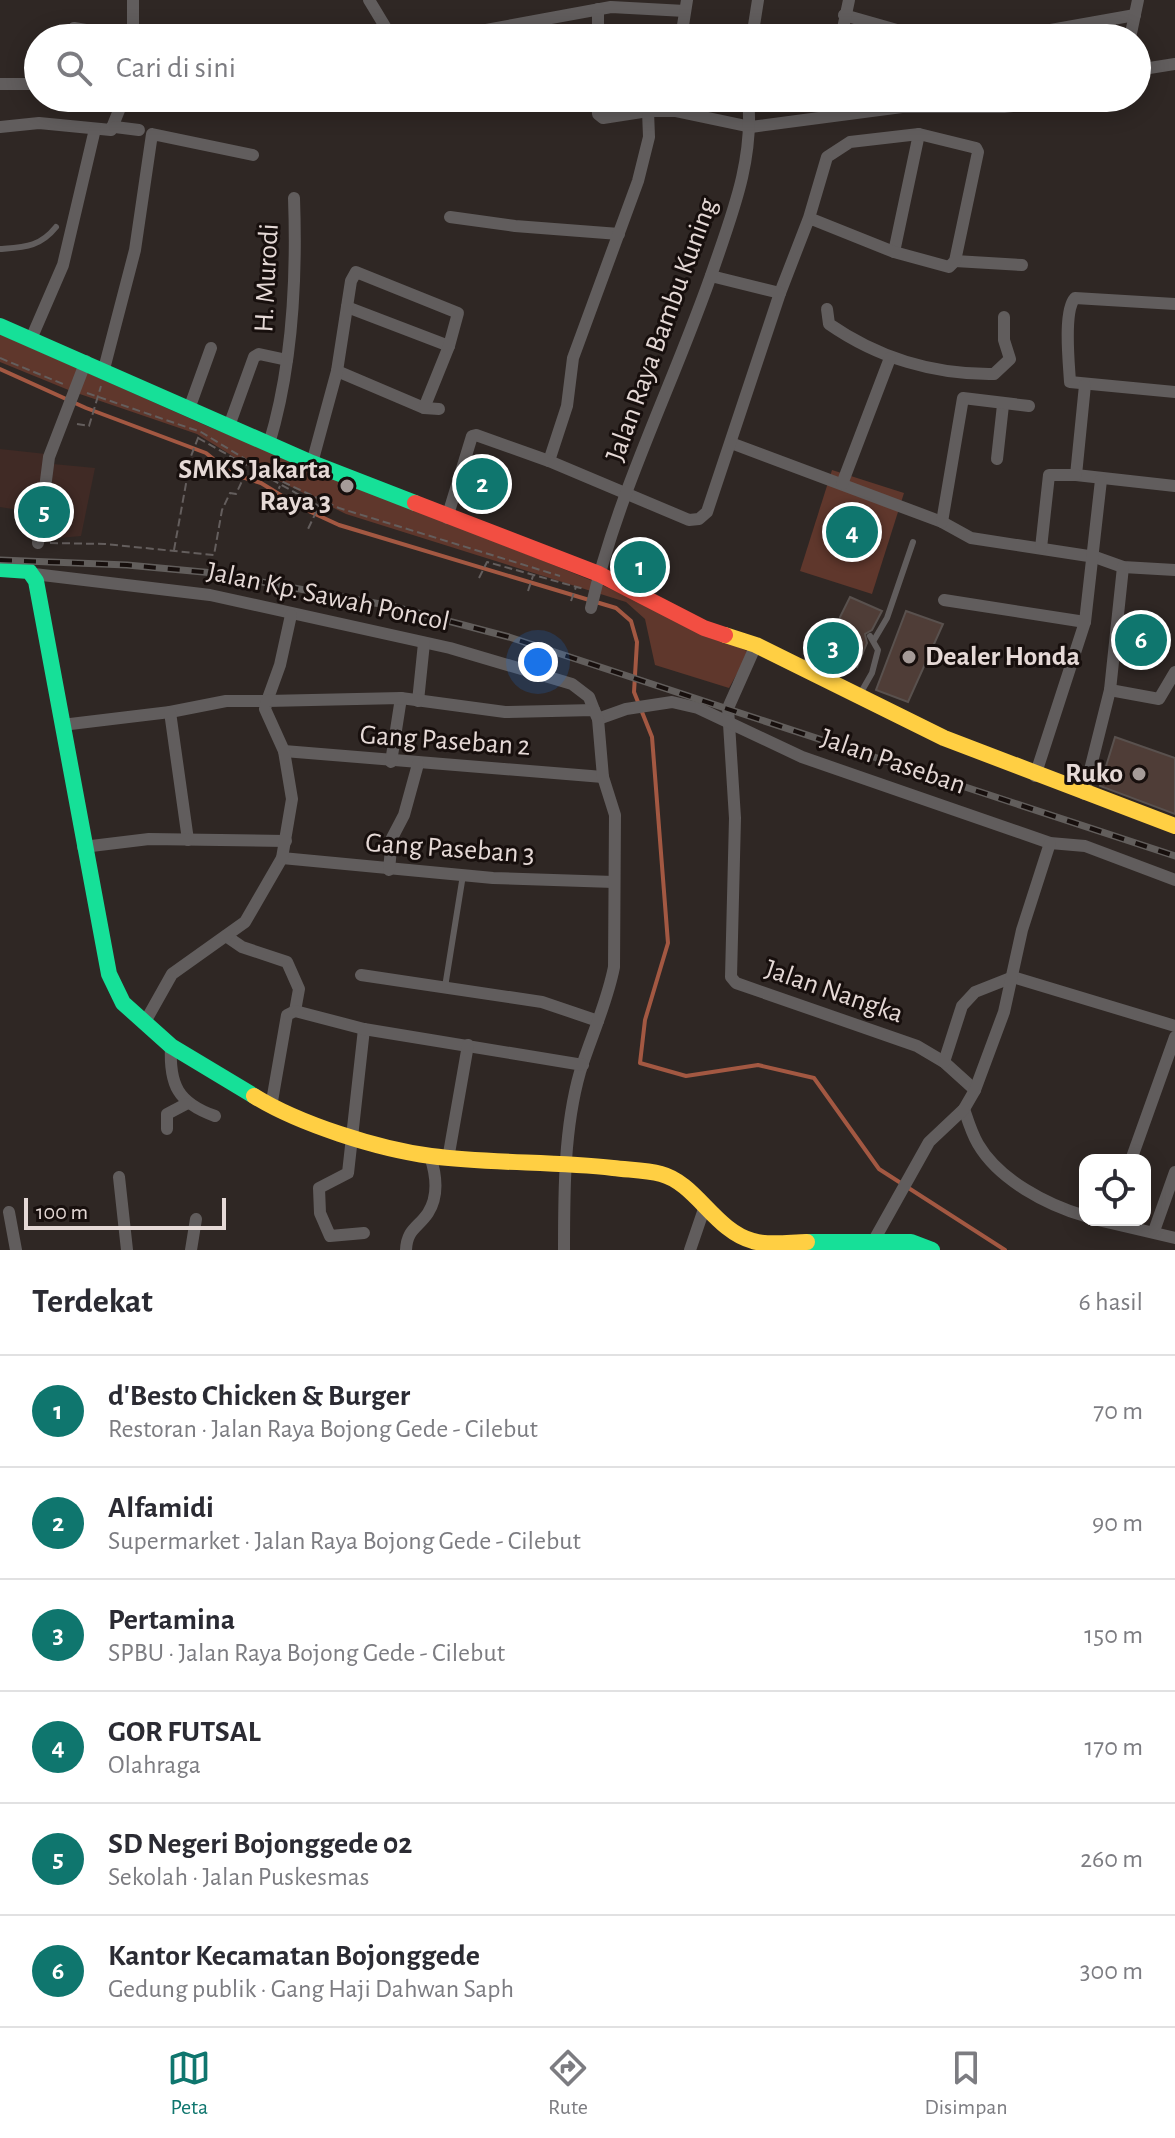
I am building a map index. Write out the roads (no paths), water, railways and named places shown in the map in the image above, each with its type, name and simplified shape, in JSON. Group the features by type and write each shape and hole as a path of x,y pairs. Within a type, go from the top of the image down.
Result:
{"street":[{"path":"133,0 133,24"},
{"path":"369,0 384,24"},
{"path":"548,16 550,0"},
{"path":"754,24 758,0"},
{"path":"843,24 849,0"},
{"path":"1133,24 1138,0"},
{"path":"509,24 607,5 686,6"},
{"path":"844,15 876,24"},
{"path":"1085,24 1135,15"},
{"path":"1151,68 1175,64"},
{"path":"0,84 24,84"},
{"path":"115,127 120,112"},
{"path":"598,112 603,118 648,116 658,112"},
{"path":"699,112 751,127 860,112"},
{"name":"Jalan Raya Bambu Kuning","path":"591,608 626,493 711,276 745,175 751,127 749,112"},
{"path":"549,461 567,406 573,358 619,234 649,137 648,116"},
{"path":"0,127 39,123 139,130"},
{"path":"31,339 63,265 95,129"},
{"path":"104,369 135,250 152,134 253,155"},
{"path":"894,252 919,134"},
{"path":"447,518 472,436 549,461 689,520 699,519 707,512 780,293 809,218 827,157 850,142 919,134 976,148 978,152 955,261"},
{"name":"H. Murodi","path":"269,444 283,398 287,360 296,236 294,198"},
{"path":"450,217 515,226 619,234"},
{"path":"809,218 894,252 945,267 955,261 1022,265"},
{"path":"312,463 337,371 353,275 363,272 455,309 458,317 449,346 424,408"},
{"path":"711,276 780,293"},
{"path":"1175,304 1085,298 1071,301 1070,382 1175,392"},
{"path":"347,307 449,346"},
{"path":"827,309 829,324 890,358 925,367 994,374 1010,359 1004,340 1004,317"},
{"path":"0,326 86,361 312,463 447,518 596,587 756,645 858,698 1035,776 1175,826"},
{"path":"189,409 211,348"},
{"name":"H. Murodi","path":"229,426 254,357 259,354 287,360"},
{"path":"842,484 890,358"},
{"path":"38,543 49,457 86,361"},
{"path":"337,371 424,408 439,409"},
{"path":"1076,475 1085,385"},
{"path":"942,522 963,398 1029,406"},
{"path":"997,459 1003,405"},
{"path":"731,443 942,522 971,538 1095,557 1123,567 1175,570"},
{"path":"1041,548 1049,475 1175,486"},
{"path":"1035,776 1085,622 1095,557 1101,480"},
{"path":"1084,794 1110,690 1123,567"},
{"path":"0,569 34,574 109,974 123,1003 171,1046 271,1107 351,1136 448,1159 567,1163 662,1174 679,1182 704,1209 736,1234 754,1242 866,1245 911,1242 931,1250"},
{"name":"Jalan Kp. Sawah Poncol","path":"34,574 166,588 512,664 572,684 589,697 596,714"},
{"path":"944,600 1085,622"},
{"path":"145,1022 172,974 245,922 282,858 292,799 284,751 265,709 280,665 291,615"},
{"path":"418,701 424,643"},
{"path":"729,719 731,700 756,645"},
{"path":"1110,690 1159,699 1175,672"},
{"path":"391,762 401,698"},
{"name":"Jalan Paseban","path":"62,725 170,712 226,701 401,698 505,712 596,714 672,702 729,719 755,737 802,757 1050,843 1085,846 1175,880"},
{"path":"170,712 188,840"},
{"path":"564,1250 570,1123 583,1065 614,967 615,815 603,777 596,714"},
{"name":"Jalan Nangka","path":"729,719 735,818 731,977 736,983 917,1046 944,1062 975,1090"},
{"name":"Gang Paseban 2","path":"284,751 603,777"},
{"path":"389,870 392,838 404,815 418,764"},
{"path":"83,847 149,839 286,841"},
{"path":"866,1245 929,1142 964,1109 975,1090 1013,977 1022,930 1050,843"},
{"name":"Gang Paseban 3","path":"282,858 389,870 614,882"},
{"path":"226,936 242,947 287,962 299,989 295,1011"},
{"path":"361,975 445,990 542,1002 598,1021"},
{"path":"944,1062 962,1006 975,992 1013,977 1175,1026"},
{"path":"271,1107 287,1015 295,1011 364,1029 583,1065"},
{"path":"364,1029 348,1173 319,1188 317,1199 330,1236 364,1233"},
{"path":"1133,1154 1175,1037"},
{"path":"448,1159 468,1045"},
{"path":"171,1046 174,1082 186,1104 215,1116"},
{"path":"167,1129 167,1114 186,1104"},
{"path":"964,1109 978,1145 997,1168 1057,1209 1079,1214"},
{"path":"406,1250 409,1231 428,1213 433,1200 436,1183 430,1156"},
{"path":"1154,1231 1175,1172"},
{"path":"119,1177 127,1250"},
{"path":"690,1250 704,1209"},
{"path":"9,1212 16,1250"},
{"path":"191,1250 196,1219"},
{"path":"1130,1226 1175,1238"}],"lane":[{"path":"0,249 34,245 45,240 56,227"},
{"path":"858,698 878,650 872,638 887,618 913,542"},
{"path":"802,671 820,635 828,625 837,622"},
{"path":"445,990 463,875"}],"waterway":[{"path":"0,369 86,408 206,453 232,474 261,483 300,507 339,525 616,608 631,621 637,642 634,692 652,737 668,943 645,1020 640,1063 686,1076 758,1065 814,1078 879,1169 1005,1250"}],"railway":[{"path":"0,560 127,565 214,573 391,606 509,637 1175,856"}],"place":[{"name":"Alfamidi","path":"482,484"},
{"name":"SMKS Jakarta Raya 3","path":"347,486"},
{"name":"SD Negeri Bojonggede 02","path":"44,512"},
{"name":"GOR FUTSAL","path":"852,532"},
{"name":"d'Besto Chicken & Burger","path":"640,567"},
{"name":"Kantor Kecamatan Bojonggede","path":"1141,640"},
{"name":"Pertamina","path":"833,648"},
{"name":"Dealer Honda","path":"909,657"},
{"name":"Ruko","path":"1139,774"}]}
